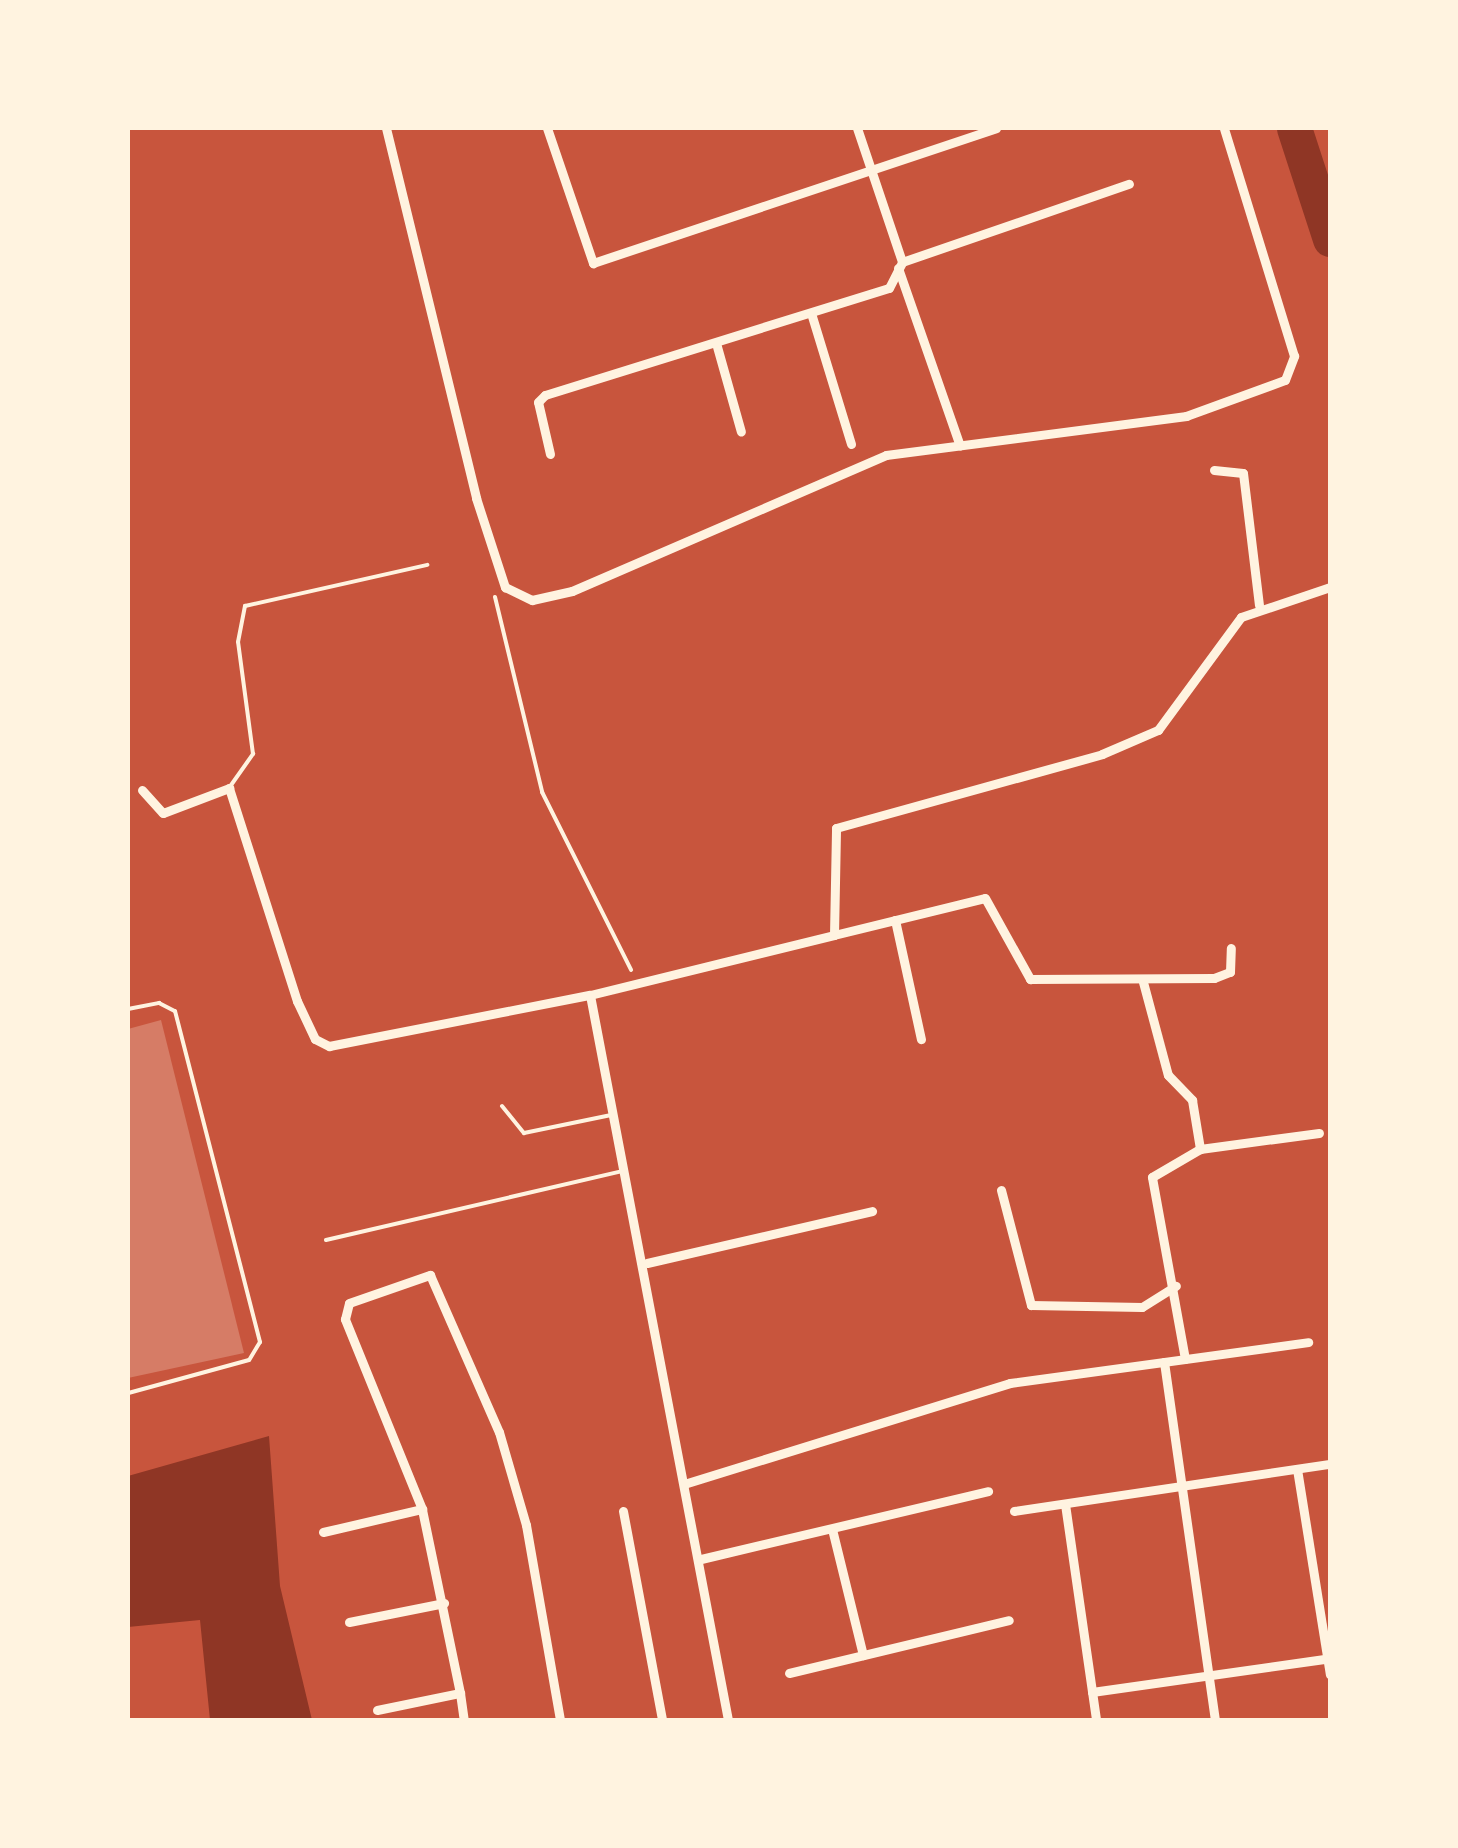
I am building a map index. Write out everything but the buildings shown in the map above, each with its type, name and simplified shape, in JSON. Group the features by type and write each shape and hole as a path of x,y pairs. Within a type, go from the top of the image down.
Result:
{"street":[{"path":"386,128 505,588 532,600 572,591 886,456 1186,416 1284,380 1294,356 1224,128"},
{"path":"551,128 591,263 996,128"},
{"path":"858,128 960,446"},
{"path":"550,454 540,398 889,288 900,265 1129,184"},
{"path":"812,314 852,444"},
{"path":"716,343 741,432"},
{"path":"1214,470 1244,473 1259,605"},
{"path":"834,935 836,828 1102,754 1158,730 1240,616 1259,605 1330,587"},
{"path":"142,790 163,813 229,788 315,1039 342,1048 590,995 985,898 1030,979 1143,982 1214,978 1230,972 1231,948"},
{"path":"895,920 921,1039"},
{"path":"1143,982 1168,1075 1192,1100 1200,1149"},
{"path":"590,995 647,1263 728,1720"},
{"path":"1185,1359 1176,1286 1152,1177 1200,1149 1320,1133"},
{"path":"1001,1190 1031,1305 1142,1307 1176,1286"},
{"path":"647,1263 872,1211"},
{"path":"464,1720 444,1603 422,1509 345,1319 350,1303 430,1275 499,1432 526,1525 560,1720"},
{"path":"684,1484 1010,1383 1308,1342"},
{"path":"1164,1362 1215,1720"},
{"path":"1014,1511 1330,1464"},
{"path":"1297,1468 1330,1674"},
{"path":"701,1559 988,1490"},
{"path":"1065,1504 1096,1720"},
{"path":"323,1532 422,1509"},
{"path":"623,1512 662,1720"},
{"path":"832,1529 863,1656"},
{"path":"349,1622 444,1603"},
{"path":"790,1673 1009,1620"},
{"path":"1092,1692 1329,1658"},
{"path":"377,1710 460,1694"}],"lane":[{"path":"229,788 253,754 238,642 245,606 427,565"},
{"path":"128,1009 159,1002 175,1012 260,1342 250,1360 128,1393"},
{"path":"502,1106 524,1133 615,1114"},
{"path":"326,1240 627,1170"}],"path":[{"path":"492,586 542,792 634,984"}],"shaded area":[{"path":"269,1436 280,1586 312,1720 210,1720 200,1620 128,1627 128,1476"}],"waterway":[{"path":"1294,128 1330,239"}]}
